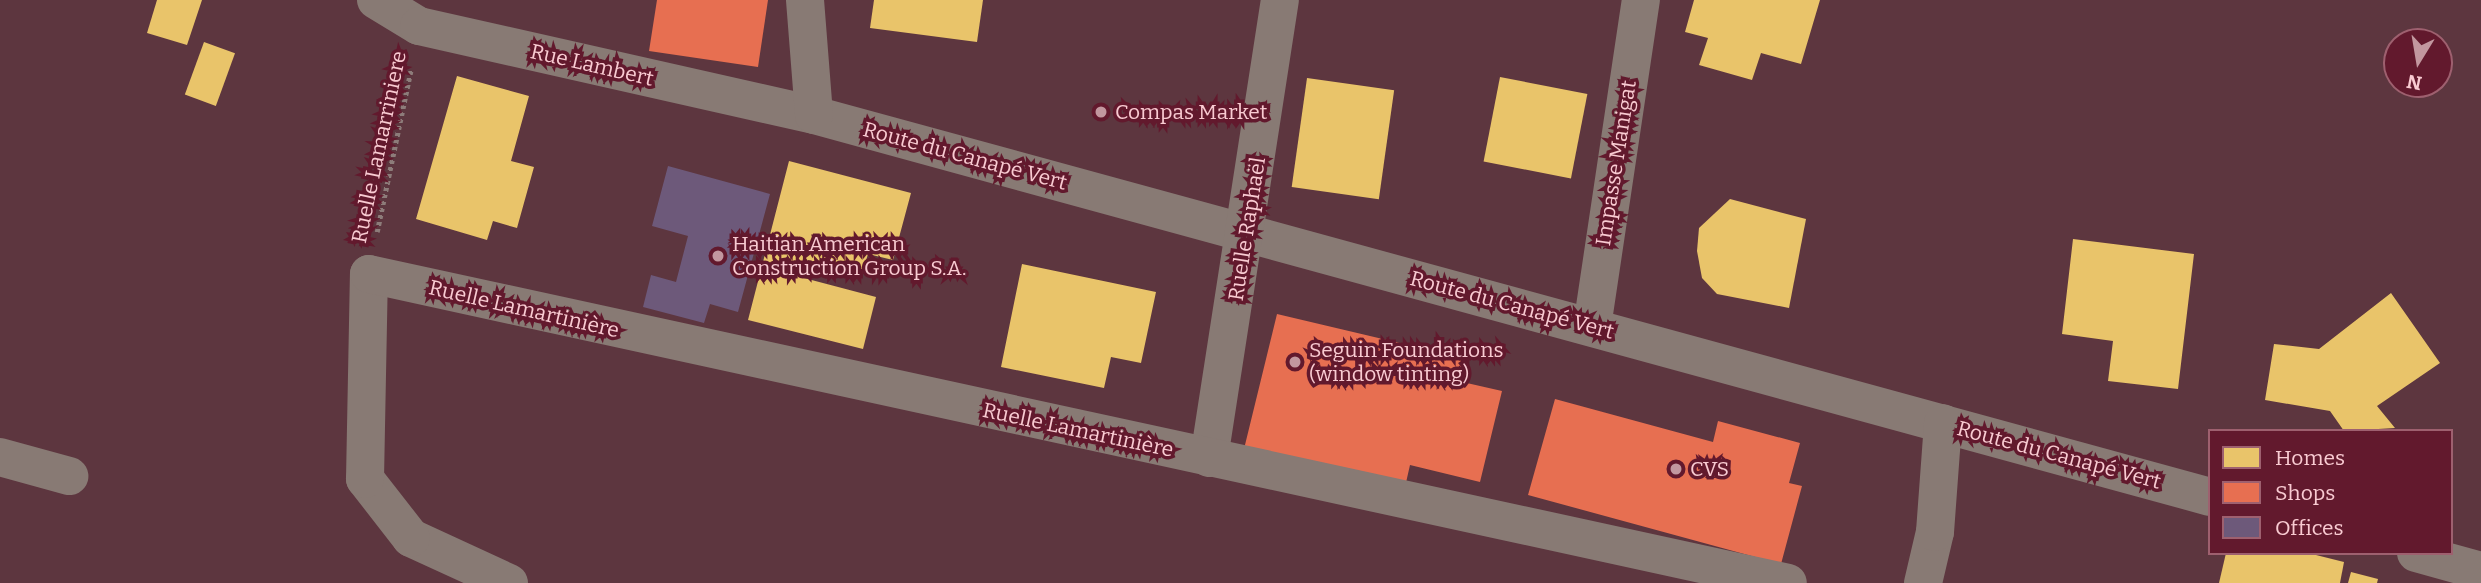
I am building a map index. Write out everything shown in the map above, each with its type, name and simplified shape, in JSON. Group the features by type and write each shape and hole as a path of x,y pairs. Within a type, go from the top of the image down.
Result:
{"street":[{"name":"Rue Lambert","path":"376,0 419,26 814,115"},
{"path":"805,0 814,115"},
{"name":"Ruelle Raphaël","path":"1209,458 1247,233 1280,0"},
{"name":"Impasse Manigat","path":"1592,327 1641,0"},
{"name":"Route du Canapé Vert","path":"814,115 2208,496"},
{"path":"369,274 365,479 411,538 509,583"},
{"name":"Ruelle Lamartinière","path":"369,274 1788,583"},
{"path":"1923,583 1935,532 1943,423"},
{"path":"0,457 69,476"},
{"path":"2423,555 2481,571"}],"path":[{"name":"Ruelle Lamarriniere","path":"369,274 419,26"}],"building: Homes":[{"path":"157,0 202,0 187,45 147,33"},
{"path":"874,0 983,0 977,42 870,28"},
{"path":"1694,0 1820,0 1801,64 1761,53 1752,80 1699,65 1708,38 1685,32"},
{"path":"204,42 235,53 216,106 185,95"},
{"path":"457,76 529,96 511,161 534,167 517,228 493,221 487,240 416,219"},
{"path":"1500,77 1587,94 1571,178 1484,161"},
{"path":"1307,78 1394,90 1379,199 1292,187"},
{"path":"789,161 911,193 893,260 868,254 862,274 808,260 804,278 876,297 863,349 748,320"},
{"path":"1730,199 1806,219 1789,308 1717,294 1702,278 1697,251 1699,228"},
{"path":"2073,239 2194,254 2178,389 2108,381 2113,341 2062,334"},
{"path":"1022,264 1156,292 1141,363 1111,357 1104,388 1001,367"},
{"path":"2391,293 2440,363 2377,406 2395,428 2343,429 2330,411 2265,400 2274,344 2319,349"},
{"path":"2226,555 2316,555 2344,562 2340,583 2219,583"},
{"path":"2351,572 2378,579 2377,583 2348,583"}],"building: Shops":[{"path":"657,0 768,0 758,67 649,51"},
{"path":"1277,314 1463,358 1458,381 1502,391 1480,482 1410,465 1405,487 1244,449"},
{"path":"1555,399 1713,442 1718,421 1800,443 1789,483 1802,486 1781,564 1528,495"}],"building: Offices":[{"name":"Haitian American Construction Group S.A.","path":"668,166 770,194 738,312 710,304 704,323 643,307 651,275 676,282 688,236 652,226"}],"place":[{"name":"Compas Market","path":"1101,112"},
{"name":"Haitian American Construction Group S.A.","path":"718,256"},
{"name":"Seguin Foundations (window tinting)","path":"1295,362"},
{"name":"CVS","path":"1676,469"}]}
